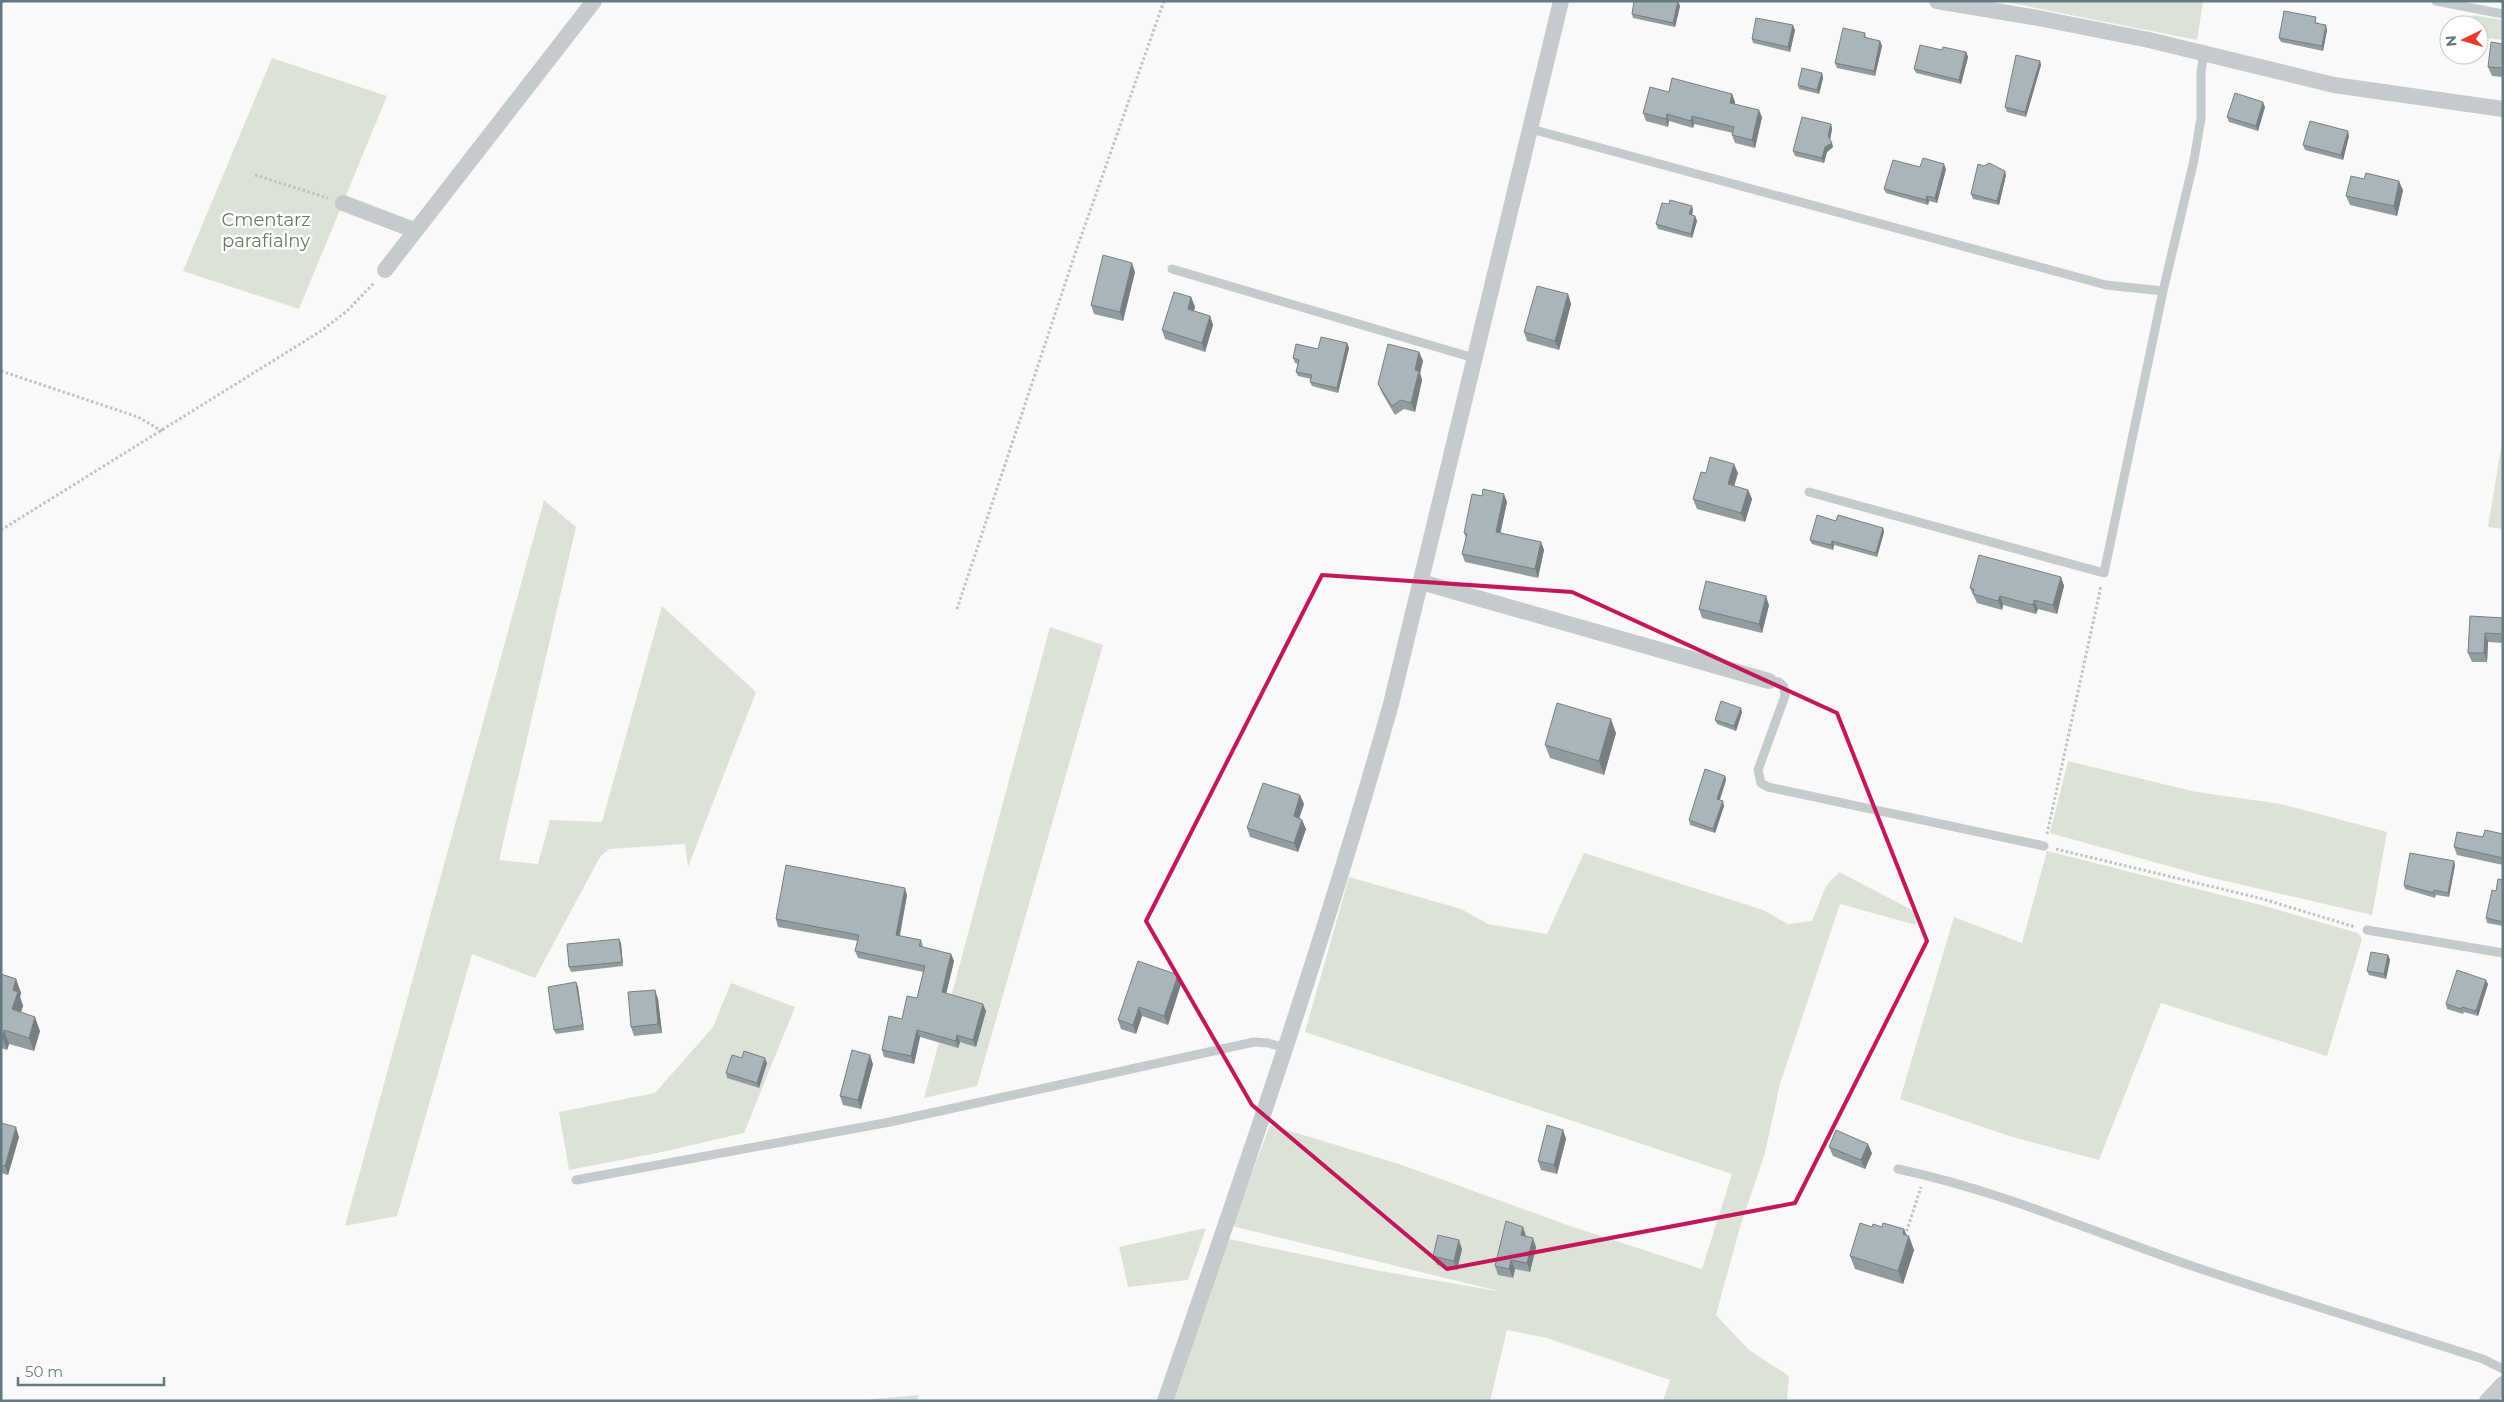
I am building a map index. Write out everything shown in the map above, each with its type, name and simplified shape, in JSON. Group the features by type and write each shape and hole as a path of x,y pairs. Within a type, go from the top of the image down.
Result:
{"street":[{"path":"385,270 414,230 444,195 594,1"},
{"path":"1165,1401 1286,1048 1376,758 1532,129 1561,1"},
{"path":"1937,1 2038,18 2204,52 2334,85 2503,109"},
{"path":"343,202 414,230"},
{"path":"1421,582 1769,681"},
{"path":"2487,1401 2503,1384"}],"lane":[{"path":"2436,1 2503,14"},
{"path":"1810,492 2104,573 2163,291 2194,160 2200,118 2201,72 2204,52"},
{"path":"1532,129 2106,285 2163,291"},
{"path":"1172,269 1474,358"},
{"path":"1769,681 1779,682 1784,687 1785,696 1758,770 1761,783 1768,787 2044,846"},
{"path":"2367,930 2503,953"},
{"path":"576,1180 890,1122 1254,1042 1268,1042 1286,1048"},
{"path":"1898,1169 1925,1174 2115,1236 2200,1268 2483,1359 2503,1369"}],"path":[{"path":"957,609 1076,248 1164,1"},
{"path":"255,174 343,202"},
{"path":"1,530 321,331 359,300 385,270"},
{"path":"1,371 138,417 162,431"},
{"path":"2104,573 2044,846 2263,899 2367,930"},
{"path":"1904,1241 1925,1174"}],"highlighted area":[{"path":"1322,575 1572,592 1837,713 1927,941 1795,1203 1447,1269 1252,1105 1146,921"}],"green space":[{"path":"2001,1 2203,1 2197,40"},
{"path":"2489,18 2503,20 2503,40 2489,38"},
{"name":"Cmentarz parafialny","path":"272,58 387,96 299,309 183,271"},
{"path":"2503,436 2503,529 2488,527"},
{"path":"544,500 576,527 499,860 538,864 550,820 602,822 662,606 756,692 688,867 685,844 609,849 600,857 535,978 472,954 397,1216 345,1226"},
{"path":"1050,627 1103,645 977,1086 924,1098"},
{"path":"2068,761 2196,792 2281,804 2387,832 2372,915 2204,876 2050,833"},
{"path":"2047,851 2261,905 2358,933 2362,939 2327,1056 2161,1003 2099,1160 2009,1136 1900,1099 1954,917 2022,943"},
{"path":"1584,853 1763,910 1788,924 1812,921 1826,886 1839,872 1918,913 1916,925 1840,904 1780,1084 1765,1153 1740,1227 1716,1315 1749,1350 1789,1376 1787,1401 1663,1401 1670,1380 1547,1338 1507,1330 1490,1401 1172,1401 1229,1239 1375,1270 1503,1292 1232,1226 1270,1125 1402,1165 1573,1227 1702,1269 1732,1174 1305,1032 1349,877 1461,909 1488,924 1547,934"},
{"path":"731,983 795,1007 744,1133 662,1152 569,1170 559,1112 655,1093 713,1027"},
{"path":"1206,1228 1188,1280 1128,1287 1119,1247"},
{"path":"919,1395 917,1401 851,1401"}],"building":[{"path":"1634,1 1678,1 1673,23 1632,14"},
{"path":"2284,11 2316,17 2315,23 2326,25 2322,46 2279,38"},
{"path":"1756,18 1793,25 1788,47 1752,39"},
{"path":"1843,28 1865,33 1864,37 1880,41 1874,71 1835,63"},
{"path":"2491,42 2503,44 2503,68 2488,67"},
{"path":"1920,45 1942,50 1943,47 1966,52 1959,80 1914,69"},
{"path":"2016,55 2040,61 2025,112 2005,107"},
{"path":"1802,68 1822,73 1817,90 1798,85"},
{"path":"1672,78 1732,94 1730,103 1759,110 1752,140 1732,135 1734,127 1692,116 1691,121 1667,114 1666,119 1643,113 1650,87 1669,92"},
{"path":"2235,93 2263,102 2256,126 2227,117"},
{"path":"1802,117 1831,124 1828,136 1832,143 1825,147 1822,158 1793,151"},
{"path":"2310,121 2348,131 2341,155 2303,145"},
{"path":"1923,158 1944,164 1935,198 1927,196 1926,200 1884,189 1893,160 1920,167"},
{"path":"1989,163 2005,171 1997,201 1971,194 1978,164 1984,166"},
{"path":"2366,173 2399,181 2394,206 2346,196 2351,176 2364,179"},
{"path":"1670,200 1692,206 1689,214 1695,216 1691,234 1656,224 1662,203 1669,204"},
{"path":"1103,255 1132,263 1120,312 1091,305"},
{"path":"1537,286 1568,294 1555,341 1524,332"},
{"path":"1174,292 1191,297 1188,309 1210,316 1202,343 1162,330"},
{"path":"1321,337 1347,343 1337,388 1310,382 1312,375 1296,372 1299,360 1293,358 1296,344 1318,349"},
{"path":"1388,344 1419,352 1415,370 1419,371 1411,403 1401,400 1392,406 1378,384"},
{"path":"1710,457 1734,464 1728,484 1748,490 1741,513 1693,499 1701,472 1706,473"},
{"path":"1483,489 1504,494 1496,532 1541,542 1535,569 1462,554 1467,534 1464,533 1472,494 1482,496"},
{"path":"1817,515 1836,521 1838,515 1883,528 1876,553 1832,541 1831,545 1810,540"},
{"path":"1979,555 2061,577 2053,605 2034,600 2033,605 2000,596 1998,601 1973,594 1974,589 1970,588"},
{"path":"1706,581 1766,596 1759,624 1699,609"},
{"path":"2470,616 2503,618 2503,634 2485,633 2484,653 2468,653"},
{"path":"1721,701 1741,708 1734,726 1715,720"},
{"path":"1557,703 1611,719 1599,761 1545,745"},
{"path":"1705,769 1725,776 1717,799 1723,801 1713,829 1689,820"},
{"path":"1263,783 1300,795 1294,816 1302,820 1294,843 1247,828"},
{"path":"2485,830 2503,834 2503,858 2454,847 2457,832 2483,837"},
{"path":"2410,853 2454,861 2448,893 2434,890 2434,893 2404,885"},
{"path":"786,865 905,888 896,935 921,940 919,946 951,954 942,992 983,1004 973,1040 957,1035 956,1041 917,1030 911,1056 882,1050 889,1016 902,1019 907,996 917,998 925,966 855,951 859,935 776,919"},
{"path":"2498,879 2503,880 2503,922 2486,918 2492,890 2496,891"},
{"path":"619,939 622,962 569,967 567,944"},
{"path":"2371,952 2388,955 2384,974 2367,971"},
{"path":"1138,961 1178,975 1164,1016 1139,1007 1133,1025 1118,1020"},
{"path":"2457,970 2486,980 2476,1011 2446,1004"},
{"path":"1,974 16,979 13,990 18,992 12,1009 35,1017 29,1038 4,1030 1,1036"},
{"path":"576,982 583,1025 554,1030 548,987"},
{"path":"655,990 658,1024 631,1027 628,992"},
{"path":"852,1050 870,1055 858,1100 840,1096"},
{"path":"744,1051 765,1058 757,1083 726,1073 732,1055 742,1058"},
{"path":"1,1123 16,1127 5,1166 1,1165"},
{"path":"1547,1125 1563,1130 1554,1165 1538,1161"},
{"path":"1836,1130 1868,1144 1861,1160 1829,1147"},
{"path":"1506,1221 1523,1227 1521,1235 1533,1238 1527,1263 1511,1260 1509,1269 1495,1266"},
{"path":"1860,1223 1872,1227 1873,1224 1882,1227 1883,1223 1904,1229 1903,1234 1909,1236 1898,1271 1850,1256"},
{"path":"1438,1235 1459,1240 1454,1261 1433,1256"}]}
